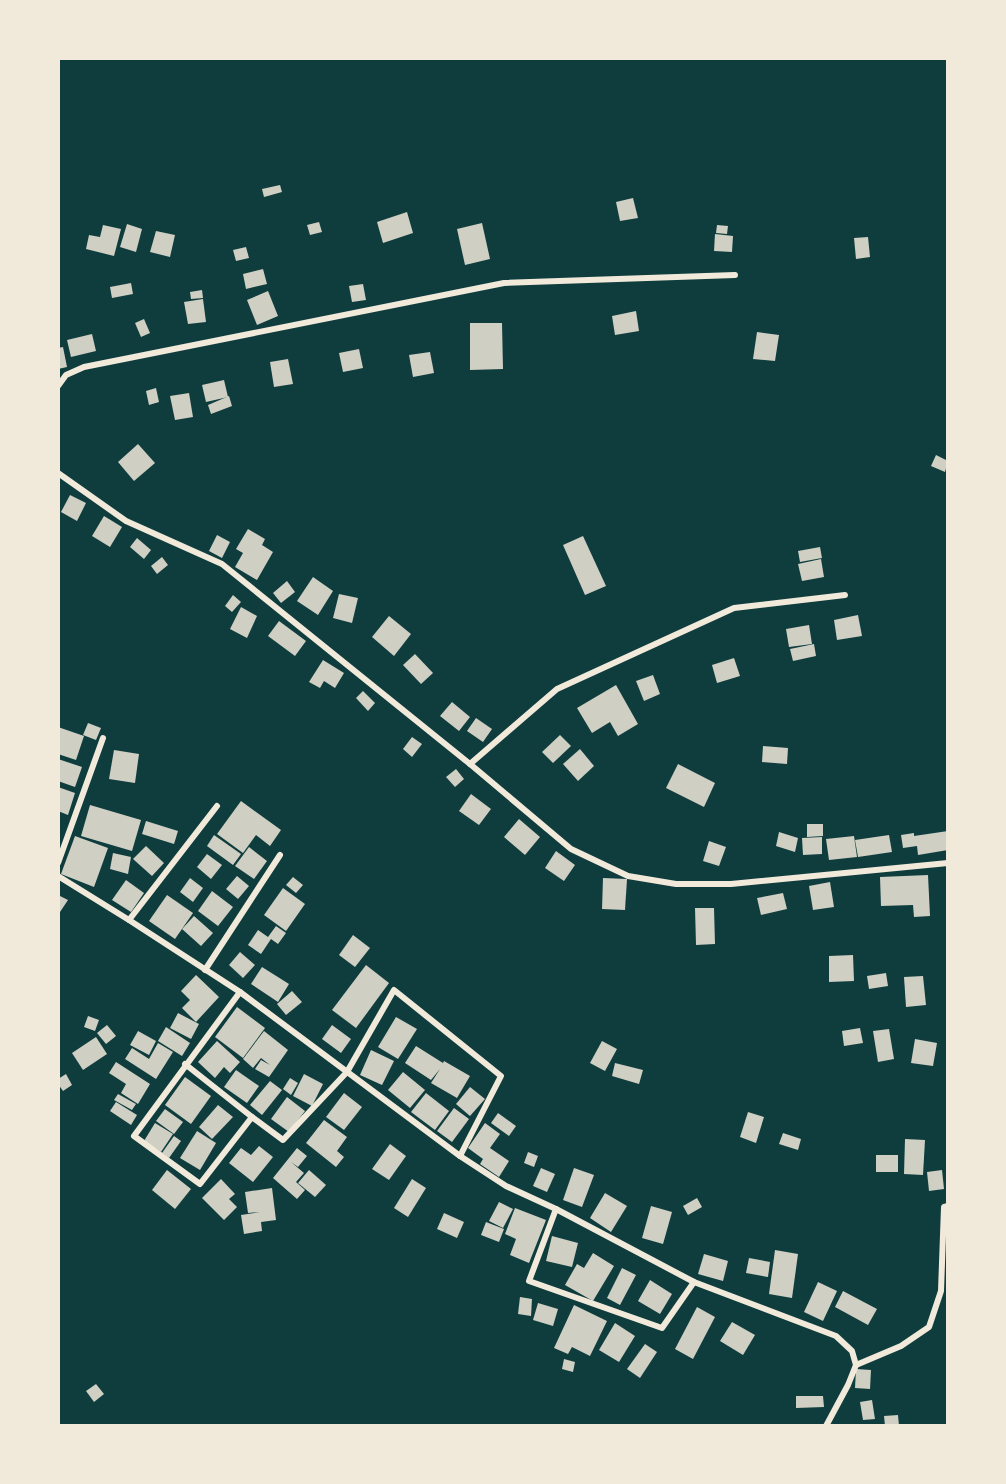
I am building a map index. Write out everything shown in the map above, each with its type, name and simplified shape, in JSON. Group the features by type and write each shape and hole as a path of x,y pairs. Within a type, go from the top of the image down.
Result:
{"street":[{"path":"58,386 66,375 84,367 504,283 735,275"},
{"path":"58,472 126,521 222,564 572,849 628,876 676,884 731,884 948,863"},
{"path":"470,764 557,689 734,608 845,595"},
{"path":"58,863 103,738"},
{"path":"129,920 217,806"},
{"path":"205,970 280,855"},
{"path":"58,876 240,992 460,1156 506,1186 556,1209 694,1282 836,1336 852,1352 856,1365 826,1425"},
{"path":"185,1064 283,1140 347,1072 394,990 501,1076 460,1156"},
{"path":"240,992 134,1136 200,1184 252,1117"},
{"path":"856,1365 902,1346 929,1327 941,1292 944,1207 948,1206"},
{"path":"556,1209 529,1281 662,1328 694,1282"}],"building":[{"path":"280,185 282,192 264,197 262,189"},
{"path":"633,198 638,218 620,221 616,202"},
{"path":"407,212 413,233 383,243 377,222"},
{"path":"319,222 322,232 310,235 307,225"},
{"path":"482,223 490,259 465,265 457,229"},
{"path":"127,224 142,229 136,252 120,247"},
{"path":"103,225 121,229 114,256 86,249 89,235 100,237"},
{"path":"717,225 728,226 727,234 716,233"},
{"path":"156,231 175,235 170,257 150,252"},
{"path":"715,234 733,236 732,252 714,251"},
{"path":"868,237 870,257 856,259 854,238"},
{"path":"246,247 249,258 236,261 233,250"},
{"path":"263,269 267,284 246,289 243,274"},
{"path":"131,283 133,294 112,298 110,287"},
{"path":"363,284 366,300 352,302 349,286"},
{"path":"202,290 203,298 191,299 190,292"},
{"path":"268,291 278,316 257,325 247,300"},
{"path":"203,299 206,322 188,324 184,302"},
{"path":"636,311 639,331 615,335 612,316"},
{"path":"144,319 150,333 141,337 135,323"},
{"path":"470,323 502,323 503,369 470,370"},
{"path":"757,332 779,335 775,361 753,359"},
{"path":"92,334 96,351 71,357 67,340"},
{"path":"63,347 67,367 58,369 58,348"},
{"path":"359,349 363,368 343,372 339,353"},
{"path":"430,352 434,373 413,377 409,355"},
{"path":"288,359 293,384 274,387 270,362"},
{"path":"224,380 228,397 206,402 202,385"},
{"path":"156,388 159,402 149,405 146,391"},
{"path":"189,393 193,417 175,420 170,396"},
{"path":"229,396 232,406 211,414 208,405"},
{"path":"138,444 155,463 134,481 118,462"},
{"path":"936,455 948,461 945,472 931,466"},
{"path":"70,495 86,503 77,521 61,512"},
{"path":"104,516 122,527 110,547 92,536"},
{"path":"248,529 265,539 262,545 273,552 257,580 235,567 243,553 236,549"},
{"path":"217,535 230,542 222,558 209,551"},
{"path":"583,536 606,586 585,595 563,545"},
{"path":"137,538 151,550 144,559 130,547"},
{"path":"820,547 822,558 800,562 798,551"},
{"path":"162,557 168,565 157,574 151,566"},
{"path":"821,559 824,577 802,581 798,564"},
{"path":"313,577 333,591 318,615 297,601"},
{"path":"287,581 295,592 281,603 273,593"},
{"path":"339,594 358,598 352,623 333,618"},
{"path":"233,595 241,602 232,612 225,606"},
{"path":"241,607 257,616 247,638 230,629"},
{"path":"858,615 862,636 837,640 834,620"},
{"path":"389,616 411,634 394,656 372,637"},
{"path":"279,621 306,641 295,656 268,636"},
{"path":"809,625 812,644 789,647 786,629"},
{"path":"814,644 816,656 793,661 790,649"},
{"path":"415,654 433,673 421,684 403,665"},
{"path":"734,658 740,676 717,683 712,665"},
{"path":"323,660 344,673 335,688 324,681 320,688 309,682"},
{"path":"653,675 660,694 644,701 636,681"},
{"path":"616,685 638,724 618,736 610,722 592,733 577,708"},
{"path":"363,691 375,703 368,711 356,698"},
{"path":"452,702 470,717 459,731 440,716"},
{"path":"476,718 492,729 483,742 467,731"},
{"path":"88,723 101,728 96,740 83,735"},
{"path":"58,727 84,736 76,760 58,754"},
{"path":"560,735 571,746 553,763 542,752"},
{"path":"412,737 422,744 412,757 403,749"},
{"path":"763,746 788,748 787,764 762,762"},
{"path":"580,749 594,766 578,781 563,764"},
{"path":"114,750 139,754 135,783 109,779"},
{"path":"58,759 82,767 75,787 58,781"},
{"path":"678,764 715,783 704,807 666,788"},
{"path":"456,769 464,779 455,787 446,777"},
{"path":"58,787 75,793 68,815 58,811"},
{"path":"471,794 491,809 479,825 459,811"},
{"path":"241,801 281,830 270,846 256,835 243,853 217,834"},
{"path":"90,805 141,820 132,851 81,836"},
{"path":"519,819 540,837 525,855 504,837"},
{"path":"146,821 178,831 174,844 142,834"},
{"path":"807,824 823,824 823,836 807,837"},
{"path":"948,831 948,850 918,855 917,846 903,848 901,835 914,833 914,836"},
{"path":"779,832 798,838 795,852 776,846"},
{"path":"214,835 241,854 233,865 207,846"},
{"path":"889,835 892,852 858,857 855,840"},
{"path":"75,836 108,848 94,887 61,874"},
{"path":"854,836 857,857 829,860 826,839"},
{"path":"822,837 822,854 803,855 802,838"},
{"path":"709,841 726,847 719,866 703,861"},
{"path":"146,846 164,863 152,876 133,859"},
{"path":"249,847 267,861 254,879 235,866"},
{"path":"556,851 575,865 564,881 545,868"},
{"path":"113,853 131,857 128,874 110,869"},
{"path":"207,854 222,865 211,879 197,867"},
{"path":"928,875 930,916 914,917 913,905 881,906 880,877"},
{"path":"237,876 249,886 238,899 226,889"},
{"path":"293,877 303,885 296,893 286,885"},
{"path":"190,878 203,888 193,902 180,892"},
{"path":"603,878 627,879 625,910 602,909"},
{"path":"126,880 144,893 131,912 112,900"},
{"path":"830,882 834,907 813,910 809,886"},
{"path":"283,888 305,904 286,931 264,915"},
{"path":"212,891 233,907 218,926 198,911"},
{"path":"783,893 787,909 761,915 757,898"},
{"path":"58,895 68,900 58,915"},
{"path":"167,895 193,913 175,939 149,921"},
{"path":"695,908 714,908 715,944 696,945"},
{"path":"194,916 213,933 201,946 182,929"},
{"path":"276,926 286,933 278,944 271,939 261,954 248,945 258,930 268,937"},
{"path":"353,935 370,948 355,967 339,955"},
{"path":"240,952 255,965 243,978 229,965"},
{"path":"853,955 854,981 829,982 829,956"},
{"path":"366,965 389,983 356,1028 332,1010"},
{"path":"262,967 289,984 278,1002 251,984"},
{"path":"886,973 888,986 869,989 867,976"},
{"path":"196,975 219,997 196,1022 182,1008 190,1000 181,991"},
{"path":"923,976 926,1005 906,1007 904,977"},
{"path":"292,991 302,1002 286,1015 277,1004"},
{"path":"237,1007 265,1028 243,1058 215,1037"},
{"path":"178,1013 199,1024 191,1039 170,1028"},
{"path":"88,1016 99,1020 95,1031 84,1027"},
{"path":"396,1017 417,1029 398,1059 378,1047"},
{"path":"107,1025 116,1036 106,1044 97,1033"},
{"path":"332,1025 351,1039 341,1053 322,1039"},
{"path":"166,1027 190,1043 182,1056 158,1041"},
{"path":"860,1028 863,1043 844,1046 842,1031"},
{"path":"889,1029 894,1059 878,1062 873,1031"},
{"path":"138,1031 156,1041 149,1055 130,1045"},
{"path":"264,1031 288,1050 269,1077 255,1069 261,1060 270,1065 261,1058 253,1068 243,1059"},
{"path":"96,1037 107,1054 83,1070 72,1053"},
{"path":"915,1039 937,1043 933,1066 911,1063"},
{"path":"217,1041 240,1062 230,1073 224,1067 215,1078 198,1062"},
{"path":"602,1041 617,1049 605,1071 590,1063"},
{"path":"158,1043 173,1052 156,1079 125,1059 132,1048 149,1059"},
{"path":"416,1046 470,1076 457,1098 431,1083 440,1069 431,1080 405,1063"},
{"path":"371,1050 394,1061 382,1085 360,1075"},
{"path":"116,1062 150,1084 138,1104 121,1093 126,1084 109,1073"},
{"path":"615,1063 643,1070 639,1084 612,1076"},
{"path":"236,1070 259,1086 247,1103 224,1087"},
{"path":"403,1072 425,1090 410,1108 388,1090"},
{"path":"66,1074 72,1085 63,1091 58,1084 58,1079"},
{"path":"304,1074 323,1084 312,1106 293,1096"},
{"path":"185,1077 211,1096 191,1124 165,1105"},
{"path":"290,1078 298,1083 291,1095 283,1089"},
{"path":"270,1081 282,1090 262,1115 250,1105"},
{"path":"470,1087 485,1099 470,1116 456,1104"},
{"path":"344,1093 362,1107 344,1130 326,1117"},
{"path":"426,1093 449,1111 435,1130 411,1112"},
{"path":"118,1094 136,1104 132,1110 114,1100"},
{"path":"287,1097 305,1111 289,1132 271,1119"},
{"path":"116,1102 137,1115 131,1125 110,1111"},
{"path":"218,1105 233,1117 212,1139 199,1127"},
{"path":"454,1108 469,1119 452,1142 437,1131"},
{"path":"165,1109 183,1122 174,1134 156,1121"},
{"path":"748,1112 764,1117 756,1143 740,1137"},
{"path":"498,1113 516,1126 509,1136 491,1123"},
{"path":"324,1120 347,1137 337,1151 344,1157 336,1167 306,1143"},
{"path":"155,1123 173,1134 161,1152 144,1141"},
{"path":"485,1123 500,1134 490,1148 509,1161 499,1177 480,1164 483,1159 468,1148"},
{"path":"197,1131 216,1143 200,1170 180,1158"},
{"path":"783,1133 801,1139 798,1150 779,1144"},
{"path":"174,1136 181,1141 169,1158 162,1153"},
{"path":"905,1139 925,1140 923,1175 904,1174"},
{"path":"390,1144 406,1156 389,1180 372,1169"},
{"path":"259,1146 273,1157 253,1182 229,1163 241,1148 251,1155"},
{"path":"297,1148 307,1156 298,1167 291,1162 304,1173 296,1182 305,1190 297,1199 273,1178"},
{"path":"528,1152 538,1156 534,1167 524,1163"},
{"path":"876,1155 898,1155 898,1172 876,1172"},
{"path":"541,1168 555,1174 547,1192 533,1186"},
{"path":"574,1168 594,1175 582,1207 563,1200"},
{"path":"167,1170 191,1189 175,1209 152,1190"},
{"path":"309,1170 326,1185 315,1197 298,1183"},
{"path":"942,1170 944,1189 929,1191 927,1172"},
{"path":"221,1179 235,1194 229,1199 237,1207 224,1220 202,1198"},
{"path":"412,1179 426,1188 408,1217 394,1208"},
{"path":"272,1188 276,1220 261,1222 262,1231 244,1234 241,1215 260,1212 248,1213 245,1192"},
{"path":"605,1193 627,1206 611,1232 590,1218"},
{"path":"697,1198 702,1207 688,1215 683,1206"},
{"path":"499,1202 513,1209 503,1228 489,1221"},
{"path":"651,1206 672,1212 663,1244 642,1238"},
{"path":"515,1208 546,1220 529,1263 510,1255 516,1239 505,1234"},
{"path":"444,1213 464,1222 457,1238 437,1229"},
{"path":"486,1222 504,1229 499,1242 481,1235"},
{"path":"552,1236 578,1243 572,1267 546,1261"},
{"path":"775,1250 798,1254 792,1298 769,1294"},
{"path":"593,1253 614,1266 593,1301 565,1285 577,1264 584,1268"},
{"path":"704,1254 728,1261 723,1281 698,1274"},
{"path":"749,1258 770,1262 768,1277 746,1273"},
{"path":"622,1268 636,1275 620,1305 607,1298"},
{"path":"650,1280 672,1294 660,1314 638,1301"},
{"path":"818,1282 837,1291 823,1321 804,1312"},
{"path":"843,1291 877,1309 868,1325 835,1307"},
{"path":"520,1297 532,1299 531,1316 518,1314"},
{"path":"538,1303 558,1309 553,1326 533,1320"},
{"path":"574,1305 607,1321 590,1356 572,1347 568,1354 554,1348"},
{"path":"697,1307 715,1317 693,1359 675,1349"},
{"path":"732,1322 755,1335 743,1355 720,1341"},
{"path":"615,1323 635,1336 619,1362 599,1350"},
{"path":"645,1344 657,1352 640,1378 627,1369"},
{"path":"564,1359 575,1362 573,1372 562,1369"},
{"path":"856,1369 871,1370 870,1389 855,1388"},
{"path":"96,1384 104,1394 94,1402 86,1391"},
{"path":"796,1396 823,1396 824,1407 796,1408"},
{"path":"872,1400 875,1419 863,1420 860,1402"},
{"path":"898,1415 899,1426 885,1426 884,1416"}]}
